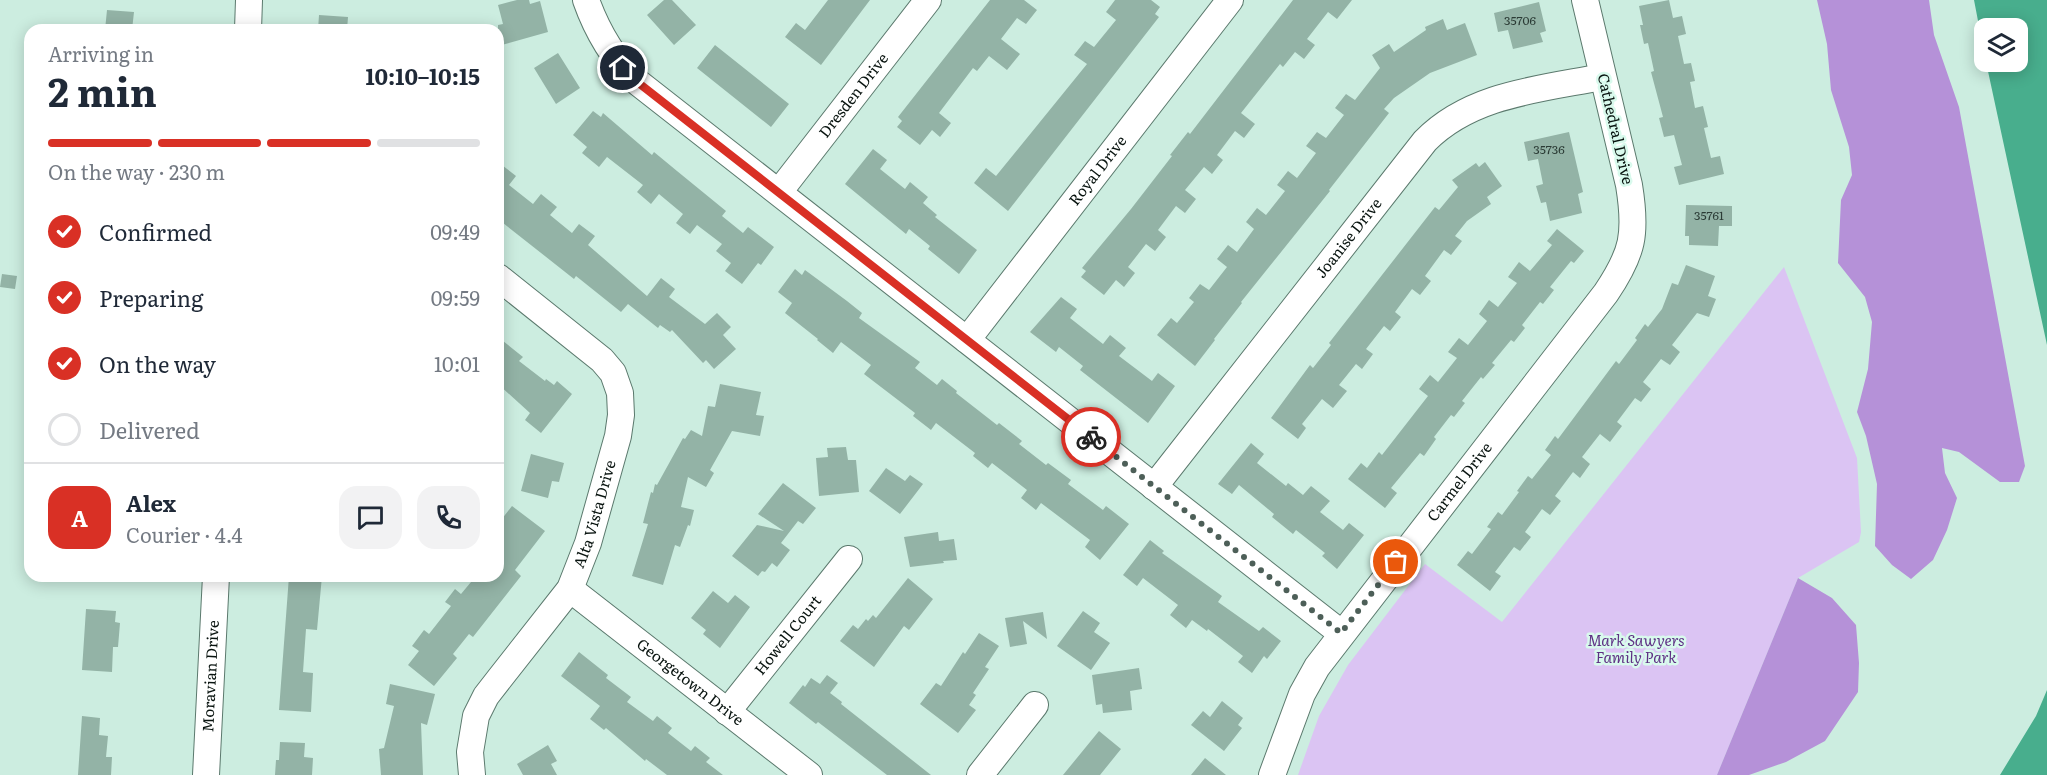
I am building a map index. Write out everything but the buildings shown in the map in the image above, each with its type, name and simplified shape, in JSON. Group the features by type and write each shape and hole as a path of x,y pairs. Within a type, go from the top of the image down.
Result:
{"street":[{"path":"248,24 249,0"},
{"path":"585,0 597,30 611,53 636,81 1341,633"},
{"name":"Dresden Drive","path":"779,192 928,0"},
{"name":"Royal Drive","path":"967,340 1230,0"},
{"name":"Cathedral Drive","path":"1585,0 1629,185 1633,235 1627,258"},
{"name":"Joanise Drive","path":"1154,487 1425,141 1440,126 1461,112 1490,101 1602,76"},
{"name":"Carmel Drive","path":"1272,775 1302,694 1317,667 1606,293 1627,258"},
{"name":"Alta Vista Drive","path":"472,775 470,752 476,716 486,696 570,589 588,543 618,436 621,415 620,393 613,373 602,360 504,282"},
{"name":"Howell Court","path":"727,712 849,559"},
{"name":"Moravian Drive","path":"206,775 216,582"},
{"name":"Georgetown Drive","path":"570,589 809,775"},
{"path":"980,775 1035,705"}],"green space":[{"name":"Mark Sawyers Family Park","path":"1784,267 1857,458 1861,532 1859,542 1798,578 1717,775 1298,775 1319,716 1348,665 1425,564 1502,622"}],"shaded area":[{"path":"1817,0 1929,0 1934,35 1959,107 2025,466 2019,482 2000,482 1959,452 1942,448 1945,473 1957,498 1947,530 1933,560 1911,579 1892,565 1875,546 1877,484 1866,436 1857,412 1868,369 1872,322 1865,297 1838,263 1841,200 1852,175 1849,147 1831,90 1827,44"},
{"path":"1974,0 2047,0 2047,345 1988,72 2028,72 2028,18 1977,18"},
{"path":"1798,578 1832,598 1856,625 1859,663 1858,692 1825,741 1786,762 1749,775 1717,775"},
{"path":"2047,690 2047,775 2000,775 2036,716"}],"way so far":[{"path":"1091,437 1341,633 1396,562"}],"route":[{"path":"623,68 636,81 1091,437"}]}
